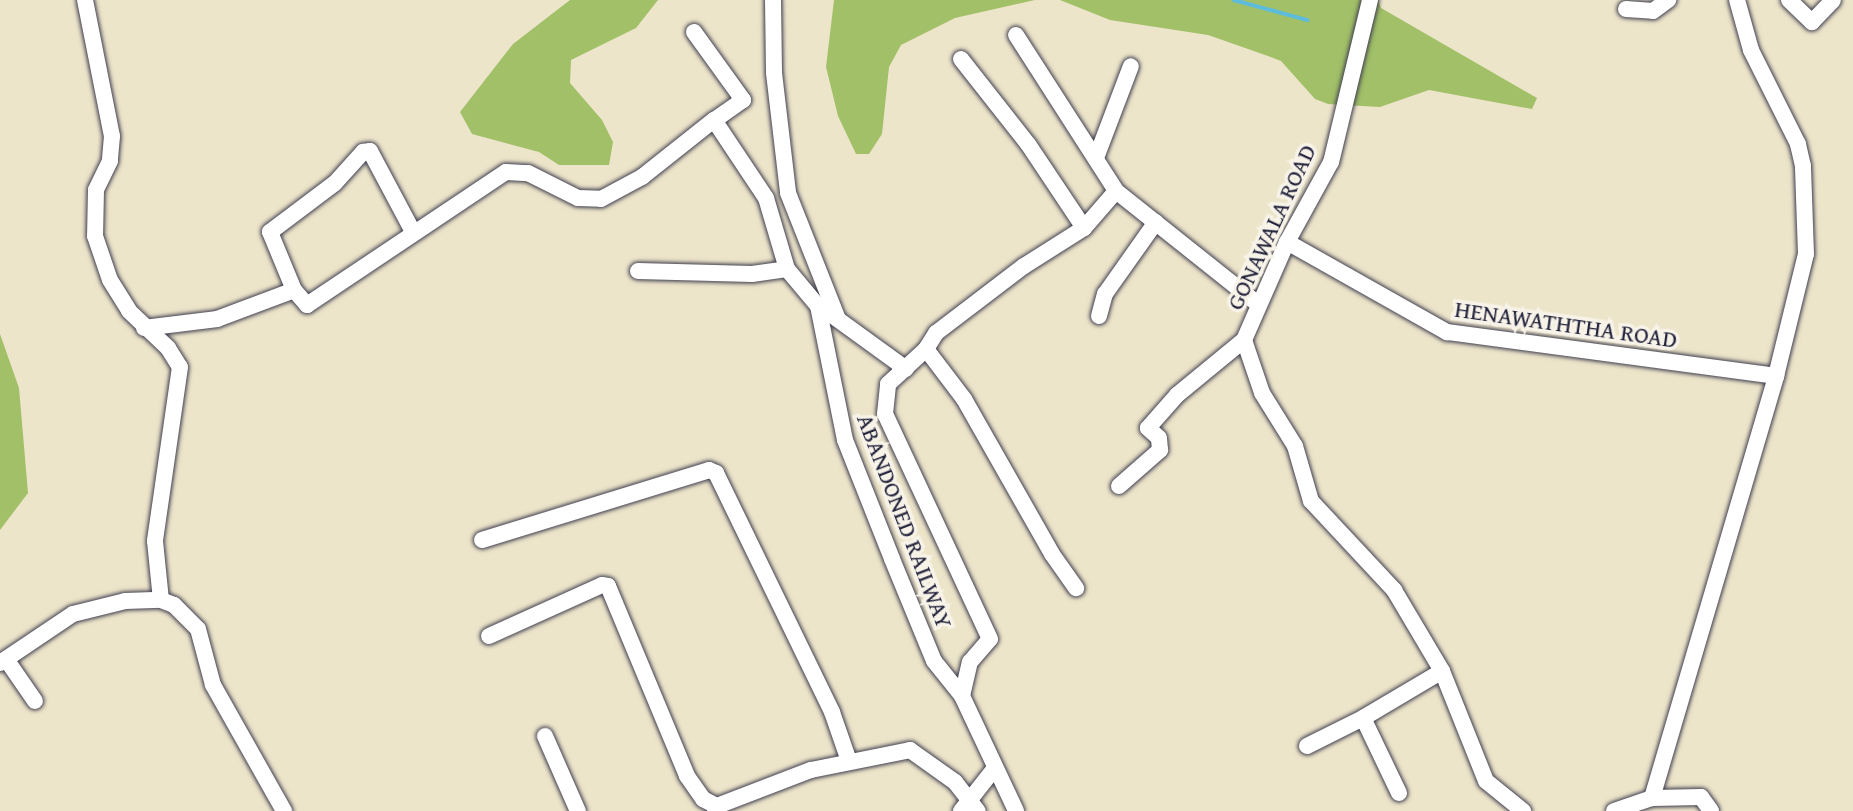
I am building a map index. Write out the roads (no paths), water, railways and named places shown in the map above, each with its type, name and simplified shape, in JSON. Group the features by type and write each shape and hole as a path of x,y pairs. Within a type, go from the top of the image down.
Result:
{"street":[{"path":"85,0 112,136 110,161 96,190 95,236 110,280 144,328 168,348 180,367 155,541 161,600"},
{"path":"773,0 774,73 789,192 838,320"},
{"name":"GONAWALA ROAD","path":"1370,0 1331,162 1287,242 1244,340 1262,393 1295,446 1311,501 1394,590 1442,671 1486,781 1523,811"},
{"path":"1626,9 1653,11 1668,0"},
{"path":"1789,0 1812,22 1833,0"},
{"path":"1652,798 1776,376 1806,254 1803,166 1798,144 1751,50 1741,1"},
{"path":"412,230 370,151 363,152 335,183 270,232 294,290 307,304 412,230 506,172 528,173 578,198 601,199 642,177 743,100 694,32"},
{"path":"1016,35 1116,191 1258,304"},
{"path":"961,59 1028,144 1084,228"},
{"path":"1096,158 1131,66"},
{"name":"ABANDONED RAILWAY","path":"714,120 766,198 787,269 818,306 845,440 934,661 962,696 1016,811"},
{"path":"962,696 970,662 990,639 885,414 888,384 926,349 936,333 1084,228 1116,191"},
{"path":"1099,316 1105,294 1156,222"},
{"name":"HENAWATHTHA ROAD","path":"1287,242 1447,332 1776,376"},
{"path":"638,271 752,274 787,269"},
{"path":"144,328 217,319 294,290"},
{"path":"818,306 906,369"},
{"path":"1119,486 1160,450 1159,438 1148,428 1177,396 1244,340"},
{"path":"926,349 964,399 1052,554 1076,588"},
{"path":"482,540 709,470 716,473 832,712 849,761"},
{"path":"489,636 602,585 608,586 687,776 703,799 716,809 811,770 910,750 970,807 994,769"},
{"path":"35,701 3,661 73,614 125,601 161,600 174,605 198,629 213,685 285,811"},
{"path":"1307,746 1363,718 1442,671"},
{"path":"1363,718 1399,793"},
{"path":"545,736 578,811"},
{"path":"1614,811 1652,798 1701,797 1711,811"}],"waterway":[{"path":"1234,0 1307,20"}]}
